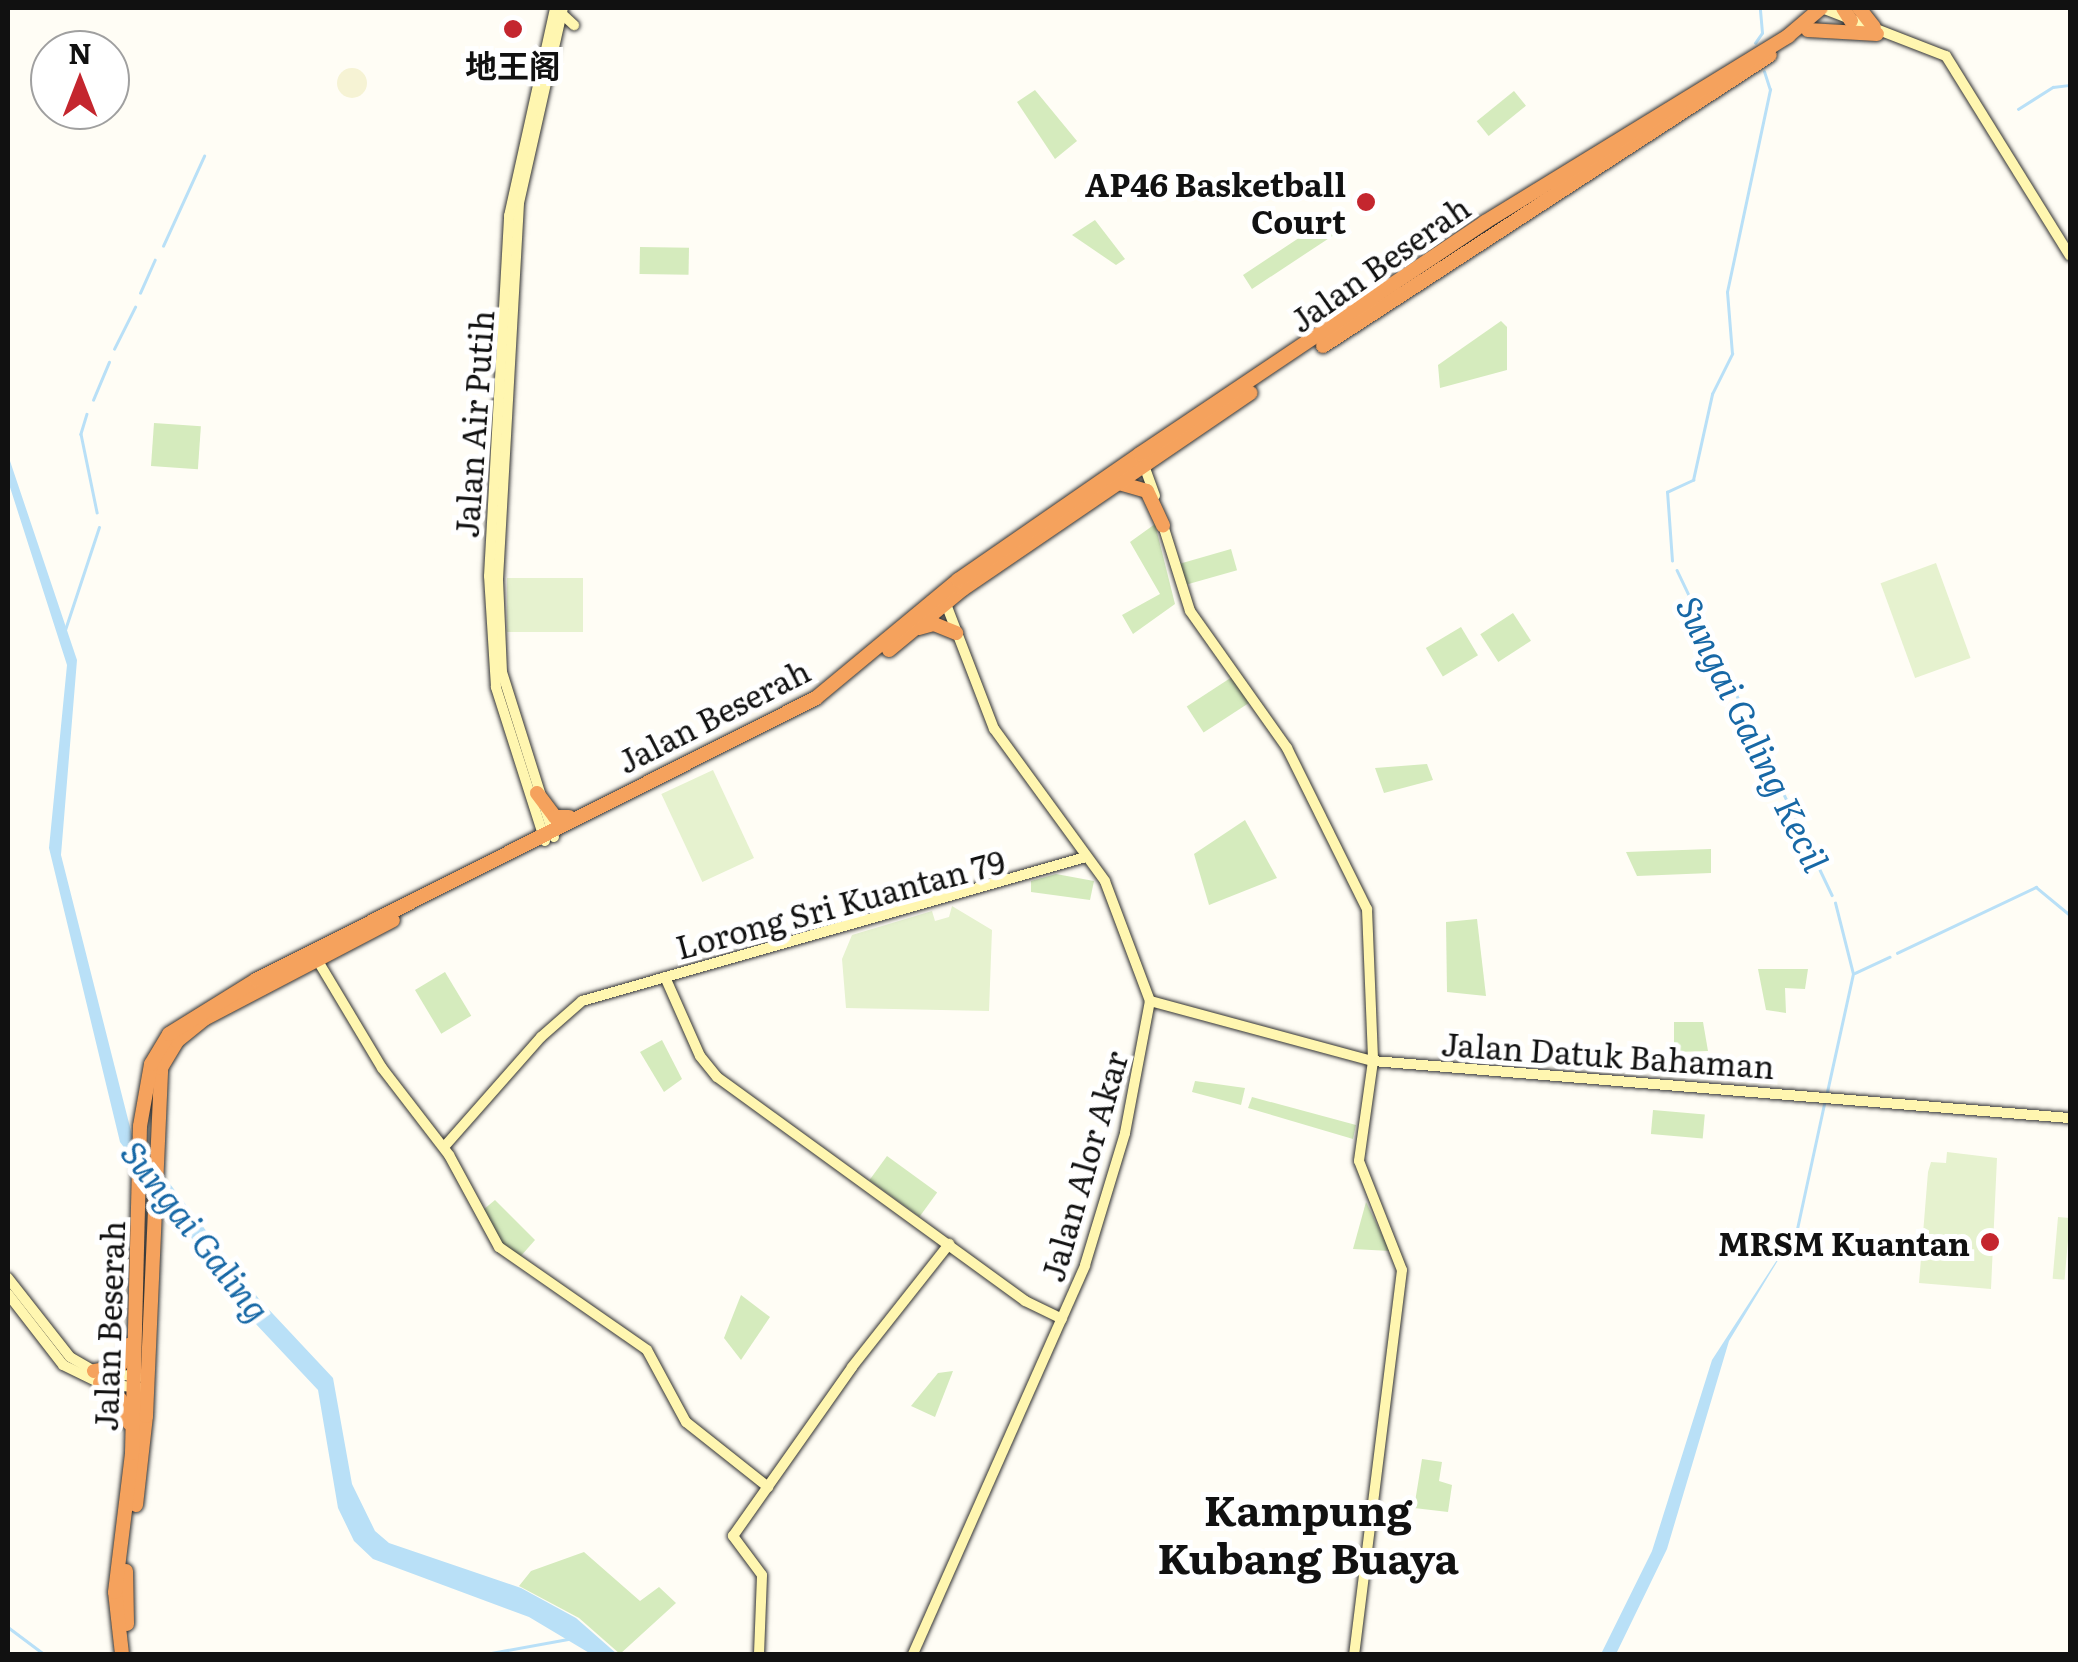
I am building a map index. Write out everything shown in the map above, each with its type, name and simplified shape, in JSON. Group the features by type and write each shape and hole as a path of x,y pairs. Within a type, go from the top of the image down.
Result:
{"highway":[{"name":"Jalan Beserah","path":"131,1654 125,1575 140,1383 140,1138 151,1064 169,1034 199,1010 548,835 800,716 912,631 944,598 1119,484 1142,460 1808,30 1823,11"},
{"name":"Jalan Beserah","path":"548,835 582,813 816,698 944,598 1485,222 1823,11"},
{"path":"1851,12 1875,31"},
{"path":"1808,30 1875,31"},
{"path":"1119,484 1147,491 1163,525"},
{"path":"912,631 934,624 956,632"},
{"path":"538,793 555,817 582,813"},
{"name":"Jalan Beserah","path":"140,1330 153,1208 161,1068 177,1041 204,1019 315,955"},
{"path":"132,1453 124,1406 97,1377 125,1360 140,1330"},
{"name":"Jalan Beserah","path":"122,1654 115,1592 140,1383"}],"street":[{"path":"560,9 574,25"},
{"name":"Jalan Air Putih","path":"548,835 496,687 489,576 509,216 560,9"},
{"path":"1823,11 1851,12"},
{"path":"1823,11 1929,46 1953,63 2070,256"},
{"name":"Jalan Air Putih","path":"548,835 502,672 498,546 518,203 550,46"},
{"path":"1142,460 1190,611 1287,748 1367,909 1373,1061 1360,1170 1399,1254 1402,1286 1354,1654"},
{"name":"Jalan Alor Akar","path":"913,1654 1062,1319 1125,1133 1150,1002 1116,903 994,729 944,598"},
{"name":"Lorong Sri Kuantan 79","path":"444,1147 554,1023 582,1001 1086,856"},
{"path":"315,955 382,1068 444,1147 499,1246 648,1350 686,1422 768,1487"},
{"path":"1141,975 1171,1007"},
{"path":"665,977 700,1056 717,1077 1025,1301 1062,1319"},
{"name":"Jalan Datuk Bahaman","path":"1150,1002 1373,1061 2070,1118"},
{"path":"759,1654 762,1576 733,1536 852,1368 949,1244"},
{"path":"8,1278 60,1347 97,1377"},
{"path":"8,1294 63,1365 97,1377 140,1383"}],"shaded area":[{"path":"352,68 363,72 367,83 363,94 352,98 341,94 337,83 341,72"}],"green space":[{"path":"1035,90 1077,141 1055,159 1017,102"},
{"path":"1514,91 1526,106 1489,136 1477,121"},
{"path":"1095,220 1125,259 1116,265 1072,235"},
{"path":"1320,224 1326,234 1340,231 1252,289 1243,275"},
{"path":"640,247 689,248 689,275 640,274"},
{"path":"1501,321 1507,327 1507,370 1440,388 1438,365"},
{"path":"154,423 201,426 198,469 151,466"},
{"path":"1155,524 1175,604 1133,634 1122,615 1160,594 1130,542"},
{"path":"1231,549 1237,570 1183,586 1177,564"},
{"path":"1936,563 1971,658 1915,678 1881,583"},
{"path":"507,578 583,578 583,632 507,632"},
{"path":"1513,613 1531,641 1498,662 1480,634"},
{"path":"1461,627 1478,655 1443,676 1426,648"},
{"path":"1232,677 1249,703 1204,732 1187,706"},
{"path":"1427,764 1433,780 1384,793 1375,768"},
{"path":"713,770 754,858 702,882 661,794"},
{"path":"1245,820 1277,878 1209,905 1194,854"},
{"path":"1711,849 1711,873 1637,876 1626,852"},
{"path":"1056,874 1094,881 1090,900 1031,892 1031,881"},
{"path":"952,906 992,930 989,1011 846,1008 842,959 852,935 932,911 935,921 949,917"},
{"path":"1477,919 1486,996 1447,992 1446,922"},
{"path":"1758,969 1808,969 1805,989 1785,988 1786,1013 1766,1010"},
{"path":"445,972 471,1016 441,1034 415,990"},
{"path":"1674,1022 1703,1022 1708,1051 1674,1052"},
{"path":"662,1040 682,1079 664,1092 640,1052"},
{"path":"1195,1081 1245,1088 1241,1105 1192,1092"},
{"path":"1252,1097 1356,1125 1353,1139 1248,1108"},
{"path":"1653,1110 1705,1115 1703,1138 1651,1134"},
{"path":"1947,1152 1997,1158 1991,1289 1919,1283 1928,1172 1931,1162 1946,1163"},
{"path":"887,1156 937,1192 920,1217 869,1180"},
{"path":"495,1200 535,1240 520,1257 499,1242 483,1210"},
{"path":"1366,1202 1390,1251 1353,1249"},
{"path":"2058,1217 2070,1218 2065,1280 2053,1279"},
{"path":"741,1295 770,1317 741,1360 724,1338"},
{"path":"953,1371 935,1417 911,1406 938,1373"},
{"path":"1422,1459 1442,1462 1439,1481 1452,1485 1448,1512 1414,1508"},
{"path":"584,1552 640,1601 659,1587 676,1603 620,1654 579,1618 519,1586 531,1571"}],"water":[{"name":"Sungai Galing","path":"8,455 77,660 61,855 132,1135 259,1299 333,1378 352,1484 375,1531 389,1543 521,1588 576,1618 617,1654 591,1654 529,1617 373,1559 354,1541 338,1508 318,1390 253,1321 120,1142 49,848 67,665 8,481"},
{"path":"1797,1229 1729,1341 1667,1549 1616,1654 1601,1654 1652,1551 1712,1360"}],"waterway":[{"name":"Sungai Galing Kecil","path":"1755,43 1762,33 1760,8"},
{"name":"Sungai Galing Kecil","path":"1672,561 1667,492 1693,480 1712,394 1732,354 1727,292 1770,90 1764,72"},
{"path":"2018,109 2053,87 2070,85"},
{"path":"163,246 204,156"},
{"path":"140,293 155,260"},
{"path":"114,349 135,307"},
{"path":"93,400 109,362"},
{"path":"87,414 81,434 97,512"},
{"path":"65,630 99,527"},
{"name":"Sungai Galing Kecil","path":"1677,570 1832,895"},
{"path":"1897,953 2036,887 2070,915"},
{"name":"Sungai Galing Kecil","path":"1827,1092 1853,974 1835,903"},
{"path":"1855,973 1890,957"},
{"name":"Sungai Galing Kecil","path":"1797,1229 1825,1100"},
{"path":"8,1627 44,1654"},
{"path":"486,1654 568,1639"}],"place":[{"name":"地王阁","path":"513,29"},
{"name":"AP46 Basketball Court","path":"1366,202"},
{"name":"MRSM Kuantan","path":"1990,1242"}],"district":[{"name":"Kampung Kubang Buaya","path":"1308,1532"}]}
